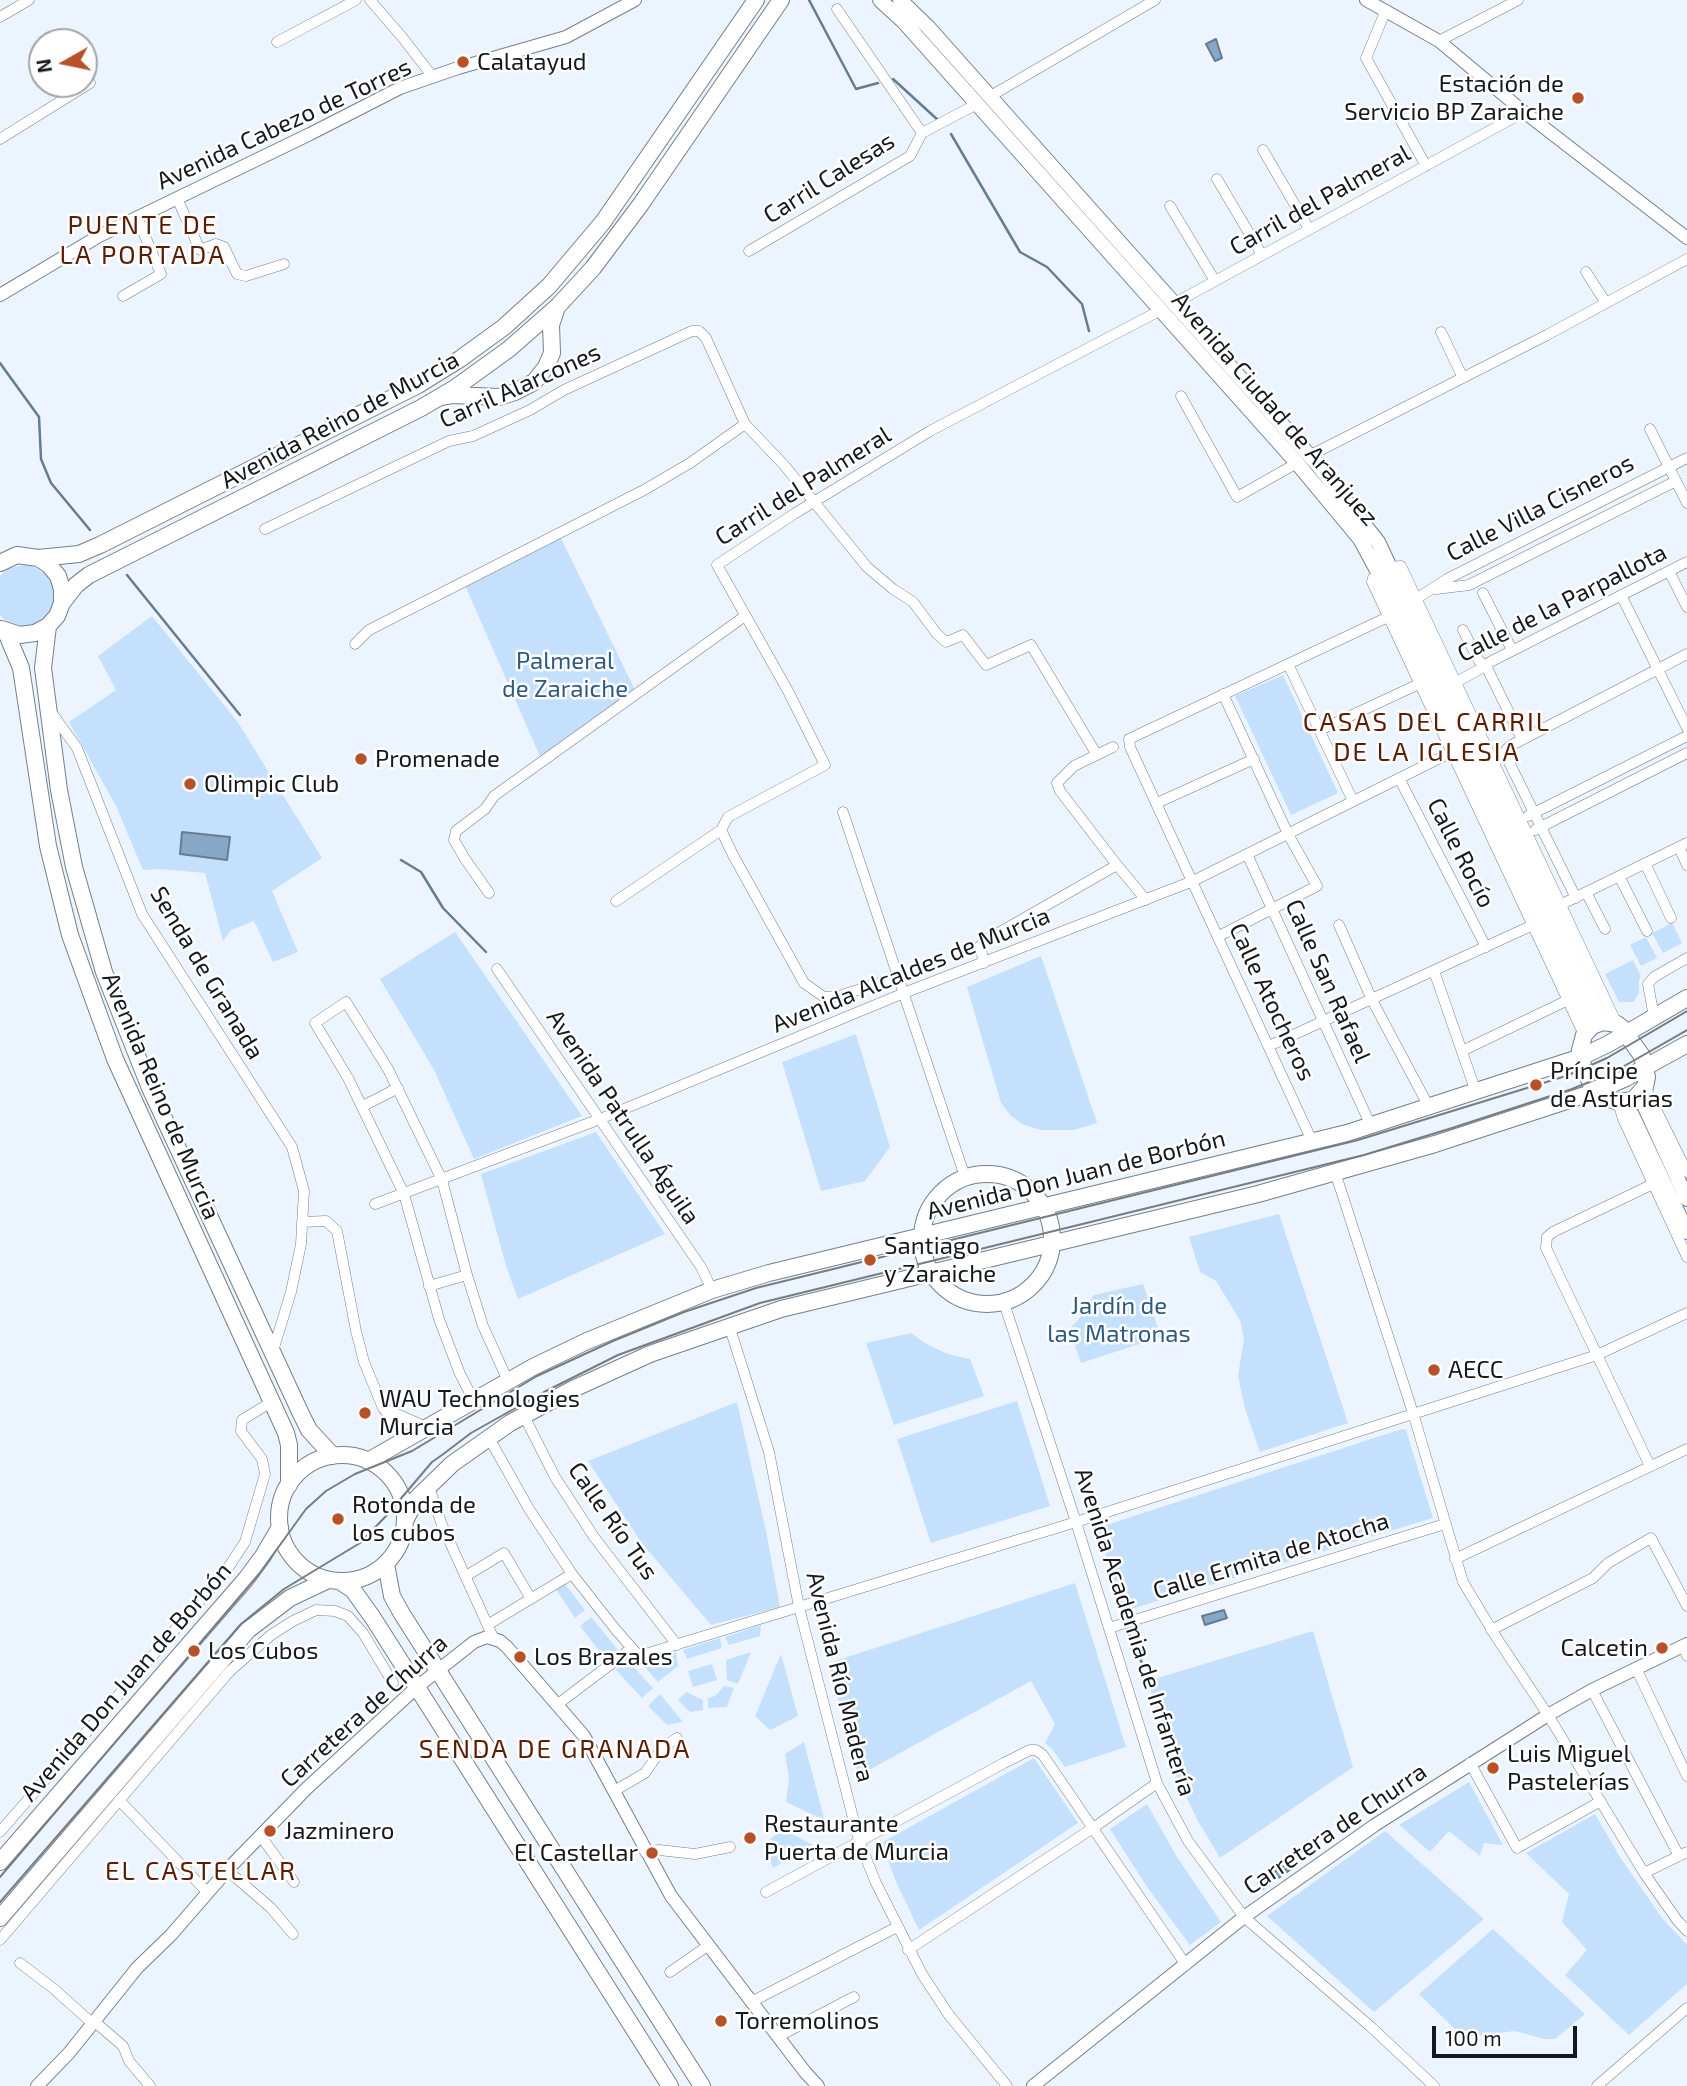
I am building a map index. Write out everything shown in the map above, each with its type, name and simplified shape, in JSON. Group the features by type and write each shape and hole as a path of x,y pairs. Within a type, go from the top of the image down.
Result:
{"main road":[{"name":"Avenida Reino de Murcia","path":"0,563 17,555 38,558 79,554 92,549 359,416 460,359 516,316 569,264 603,222 756,0"},
{"name":"Avenida Reino de Murcia","path":"333,1456 310,1430 272,1351 150,1088 104,972 71,856 59,790 43,668 48,626 76,585 89,575 436,398 489,365 552,311 593,268 629,221 781,0"},
{"name":"Avenida Ciudad de Aranjuez","path":"880,0 983,101 1303,459 1361,518 1378,542 1385,570 1402,607 1605,1028"},
{"name":"Avenida Ciudad de Aranjuez","path":"900,0 928,27 983,101"},
{"path":"436,398 453,395 499,397 534,382 546,367 552,353 552,311 531,309 516,316"},
{"path":"38,558 49,565 58,576 62,603"},
{"path":"3,630 20,635 35,634 48,626"},
{"name":"Avenida Reino de Murcia","path":"3,630 21,668 40,798 55,877 70,935 91,997 128,1088 273,1401 289,1446 289,1485"},
{"name":"Avenida Don Juan de Borbón","path":"368,1461 508,1381 587,1341 712,1290 769,1273 1371,1126 1581,1057 1605,1028 1654,1017 1687,998"},
{"path":"1642,1091 1633,1100 1618,1102 1609,1100 1597,1091 1587,1075 1581,1057 1581,1042 1605,1028 1637,1046 1645,1067 1642,1091 1687,1199"},
{"path":"0,1918 248,1630 290,1598 335,1581 370,1575 386,1564 399,1545 405,1521 416,1499 452,1464 524,1416 573,1389 650,1354 781,1309 1258,1194 1448,1139 1597,1091 1687,1044"},
{"path":"1618,1102 1632,1115 1687,1232"},
{"path":"987,1174 1009,1178 1028,1189 1043,1206 1051,1224 1052,1244 1042,1274 1026,1292 1004,1303 983,1305 962,1300 944,1289 930,1273 923,1255 921,1236 925,1217 934,1200 948,1186 965,1177 987,1174"},
{"path":"405,1521 403,1503 396,1486 384,1471 356,1457 333,1456 307,1466 289,1485 281,1505 280,1527 285,1545 295,1561 311,1573 353,1590 363,1602 670,2086"},
{"name":"Avenida Don Juan de Borbón","path":"0,1861 246,1579 280,1527"},
{"path":"386,1564 392,1596 702,2086"}],"street":[{"path":"0,17 29,0"},
{"path":"277,42 356,0"},
{"path":"370,0 432,77"},
{"name":"Avenida Cabezo de Torres","path":"0,295 99,236 400,88 566,37 633,0"},
{"name":"Carril Calesas","path":"749,251 910,156 922,133 983,101 1155,0"},
{"path":"1366,0 1387,6 1439,41 1524,112 1687,238"},
{"path":"1439,41 1518,0"},
{"path":"1387,6 1366,58 1426,166"},
{"name":"Carril Calesas","path":"836,9 922,133"},
{"path":"0,139 66,98"},
{"name":"Carril del Palmeral","path":"746,615 717,565 813,502 930,431 1167,307 1524,112"},
{"path":"1263,150 1309,229"},
{"path":"1217,179 1262,255"},
{"path":"177,198 200,250 216,244 224,247 237,274 246,276 284,264"},
{"path":"1170,206 1215,281"},
{"path":"123,296 161,274 138,217"},
{"path":"1181,396 1237,497 1303,459 1464,378 1687,259"},
{"path":"1586,272 1606,303"},
{"name":"Carril Alarcones","path":"265,529 449,441 473,436 530,410 565,390 692,331 699,331 706,338 745,424 784,465 867,567 913,603 946,642 963,635 986,665 1031,645 1097,755"},
{"path":"1441,332 1464,378"},
{"path":"355,644 369,631 644,490 690,463 745,424"},
{"path":"1650,429 1687,503"},
{"name":"Calle Villa Cisneros","path":"1223,694 1402,607 1447,579 1687,458"},
{"name":"Calle Villa Cisneros","path":"1432,590 1469,585 1676,481"},
{"name":"Calle de la Parpallota","path":"1455,682 1512,650 1687,562"},
{"path":"1385,570 1373,578 1372,582 1402,607 1455,682 1560,905 1605,1028"},
{"path":"1669,571 1687,607"},
{"path":"1483,593 1512,650"},
{"path":"1621,595 1687,728"},
{"path":"1402,607 1419,684 1568,1000 1605,1028"},
{"path":"489,892 454,840 456,831 485,809 494,796 746,615 825,765 728,817 721,830 616,901"},
{"path":"1463,629 1479,661 1486,666 1522,739"},
{"path":"1576,898 1506,756 1510,746 1687,654"},
{"path":"1288,664 1353,801"},
{"path":"1320,730 1419,684"},
{"path":"1219,936 1317,886 1288,834 1223,694"},
{"name":"Calle Atocheros","path":"1223,694 1129,739 1130,747 1312,1141"},
{"name":"Senda de Granada","path":"48,709 77,748 142,914 292,1147 304,1191 301,1244 291,1292 272,1351"},
{"path":"1518,815 1534,813 1687,736"},
{"path":"1113,747 1074,766 1057,783 1060,791 1146,900"},
{"name":"Avenida Alcaldes de Murcia","path":"375,1204 600,1119 904,993 1193,881 1452,752"},
{"path":"1529,839 1534,831 1541,827 1687,753"},
{"path":"1157,803 1254,759"},
{"name":"Calle Rocío","path":"1399,778 1486,947"},
{"path":"843,812 965,1177"},
{"path":"721,830 804,983 824,997 864,990 898,977"},
{"path":"1560,905 1683,845 1687,865"},
{"name":"Calle San Rafael","path":"1247,854 1371,1126"},
{"path":"1646,863 1671,918"},
{"path":"984,963 980,946 986,940 1117,865"},
{"path":"1619,876 1647,931"},
{"path":"1586,892 1605,929"},
{"path":"1339,925 1372,1000 1429,1107"},
{"path":"1269,1046 1533,925"},
{"path":"1654,1017 1648,984 1654,977 1687,958"},
{"name":"Avenida Patrulla Águila","path":"496,969 701,1267 712,1290"},
{"path":"1434,971 1476,1093"},
{"path":"1462,1051 1568,1000"},
{"path":"474,1401 460,1374 429,1286 404,1194 363,1106 315,1023 346,1002 398,1088 442,1180 467,1275 487,1334 508,1381"},
{"path":"363,1106 398,1088"},
{"path":"1642,1091 1687,1172"},
{"path":"1618,1102 1623,1119 1687,1257"},
{"path":"1335,1172 1413,1413 1463,1582 1644,1873 1687,1931"},
{"path":"1650,1466 1546,1248 1547,1237 1553,1232 1653,1184"},
{"path":"302,1222 326,1221 337,1231 364,1362 383,1408 397,1424 404,1440"},
{"path":"429,1286 467,1275"},
{"name":"Avenida Academia de Infantería","path":"1004,1303 1157,1783 1188,1841 1217,1884 1244,1917 1371,2027 1434,2086"},
{"path":"489,1438 529,1508 572,1574 639,1656 1076,1522 1597,1355 1687,1313"},
{"name":"Avenida Río Madera","path":"729,1325 769,1452 799,1607 859,1841 908,1950 949,2015 1007,2086"},
{"path":"0,1832 226,1571 245,1542 265,1474 262,1459 241,1431 242,1420 273,1401"},
{"path":"383,1408 428,1427"},
{"name":"Calle Río Tus","path":"524,1416 555,1476 594,1537 677,1645"},
{"path":"1455,1559 1687,1449"},
{"path":"429,1487 442,1525 493,1637 507,1647 584,1736 671,1896 818,2086"},
{"name":"Calle Ermita de Atocha","path":"1109,1628 1445,1524"},
{"path":"1491,1630 1593,1578 1608,1563 1651,1538 1687,1606"},
{"path":"466,1576 505,1553 531,1599"},
{"path":"489,1624 572,1574"},
{"path":"0,1940 230,1671 271,1635 316,1611 335,1611 348,1616 362,1633 393,1683"},
{"name":"Carretera de Churra","path":"37,2086 69,2053 137,1968 171,1935 260,1835 349,1748 417,1687 474,1642 493,1637"},
{"path":"558,1704 632,1648"},
{"name":"Carretera de Churra","path":"1032,2086 1244,1917 1375,1825 1548,1715 1636,1668 1686,1648"},
{"path":"1636,1668 1687,1776"},
{"path":"1592,1690 1683,1854 1644,1873"},
{"path":"615,1790 645,1773 663,1748 677,1738"},
{"path":"765,1892 1030,1750 1036,1751 1043,1755 1186,1965"},
{"path":"1470,1763 1517,1848 1601,1801"},
{"path":"908,1950 1157,1783"},
{"path":"119,1800 208,1893"},
{"path":"260,1835 294,1882"},
{"path":"645,1852 659,1850 695,1854 730,1847"},
{"path":"227,1870 271,1908 293,1934"},
{"path":"753,2001 897,1927"},
{"path":"670,1972 709,1945"},
{"path":"20,1963 123,2046 130,2061 150,2086"},
{"path":"779,2036 854,1997"},
{"path":"1597,2086 1687,2008"}],"green space":[{"name":"Palmeral de Zaraiche","path":"559,534 637,694 542,761 464,583"},
{"path":"32,566 47,575 52,583 55,599 53,607 43,620 21,626 6,621 0,615 0,576 7,569"},
{"name":"Olimpic Club","path":"152,616 237,721 322,858 272,891 298,952 273,962 254,921 231,930 223,941 205,873 143,870 115,804 69,722 116,690 98,656"},
{"path":"1283,675 1338,793 1291,815 1235,696"},
{"path":"1672,923 1682,943 1663,953 1652,933"},
{"path":"455,932 582,1116 474,1159 433,1068 380,979"},
{"path":"1646,937 1657,958 1641,966 1630,945"},
{"path":"1041,956 1097,1123 1074,1130 1041,1130 1024,1125 1011,1116 1001,1103 967,987"},
{"path":"1633,960 1641,976 1639,992 1634,1002 1619,1002 1605,974"},
{"path":"856,1034 890,1147 865,1181 821,1191 782,1062"},
{"path":"596,1132 665,1234 518,1299 506,1266 481,1174"},
{"path":"1279,1214 1348,1423 1260,1452 1245,1409 1238,1376 1244,1339 1240,1320 1216,1281 1200,1272 1189,1237"},
{"name":"Jardín de las Matronas","path":"1143,1284 1161,1337 1081,1363 1069,1329 1079,1319 1094,1295"},
{"path":"911,1333 948,1354 970,1359 984,1396 894,1425 866,1343"},
{"path":"1017,1401 1050,1506 931,1543 897,1439"},
{"path":"737,1402 780,1607 711,1625 641,1542 588,1461"},
{"path":"1402,1429 1406,1430 1433,1518 1124,1611 1097,1528"},
{"path":"1075,1583 1126,1747 1065,1767 1045,1743 1055,1724 1031,1681 858,1776 829,1663"},
{"path":"565,1584 585,1610 575,1618 556,1589"},
{"path":"591,1617 619,1651 607,1661 580,1626"},
{"path":"761,1625 760,1636 729,1645 725,1637"},
{"path":"1313,1631 1353,1767 1220,1858 1198,1821 1173,1769 1148,1681"},
{"path":"720,1638 722,1648 687,1659 683,1650"},
{"path":"676,1652 678,1666 658,1682 641,1663"},
{"path":"751,1652 738,1684 727,1680 726,1660"},
{"path":"781,1654 798,1716 770,1730 755,1716"},
{"path":"627,1660 653,1688 642,1698 615,1669"},
{"path":"712,1664 717,1680 693,1687 688,1671"},
{"path":"724,1686 734,1688 727,1707 708,1708 708,1698 715,1696"},
{"path":"686,1692 703,1700 703,1710 690,1712 678,1700"},
{"path":"660,1694 683,1722 667,1725 648,1706"},
{"path":"804,1742 824,1818 822,1819 786,1802 789,1778 785,1754"},
{"path":"1034,1758 1078,1823 919,1930 881,1843"},
{"path":"1469,1782 1503,1845 1484,1843 1480,1856 1449,1831 1430,1852 1399,1825"},
{"path":"1147,1804 1177,1857 1221,1922 1190,1945 1147,1887 1110,1829"},
{"path":"1595,1814 1620,1857 1662,1918 1687,1945 1687,1984 1629,2035 1565,1975 1587,1950 1562,1922 1569,1894 1526,1853"},
{"path":"1385,1831 1484,1919 1374,2012 1267,1916"},
{"path":"788,1832 813,1845 773,1868 767,1848 769,1840 778,1833"},
{"path":"1493,1929 1585,2014 1555,2039 1515,2031 1463,2037 1419,1994"}],"shaded area":[{"path":"1216,39 1222,58 1215,61 1206,44"},
{"path":"182,832 230,837 227,860 180,854"},
{"path":"1224,1610 1227,1618 1205,1625 1202,1616"},
{"path":"1292,1863 1294,1867 1263,1889 1258,1883 1283,1866 1284,1871"}],"waterway":[{"path":"809,0 856,89 878,83"},
{"path":"893,79 939,121"},
{"path":"951,134 1020,252 1047,267 1082,304 1089,331"},
{"path":"0,363 39,417 41,459 51,483 90,530"},
{"path":"127,575 240,715"},
{"path":"401,860 421,872 443,908 486,952"},
{"path":"1125,1625 1142,1663"}],"tram line":[{"path":"0,1877 259,1574 306,1509 326,1491 355,1474 412,1451 537,1376 684,1312 756,1288 1358,1140 1566,1076 1607,1058 1687,1011"},
{"path":"0,1902 241,1624 284,1589 360,1543 432,1462 471,1433 544,1392 618,1355 760,1303 1364,1155 1452,1128 1572,1089 1612,1073 1687,1030"}],"place":[{"name":"Calatayud","path":"463,62"},
{"name":"Estación de Servicio BP Zaraiche","path":"1578,98"},
{"name":"Promenade","path":"361,759"},
{"name":"Olimpic Club","path":"190,784"},
{"name":"Príncipe de Asturias","path":"1536,1085"},
{"name":"Santiago y Zaraiche","path":"870,1260"},
{"name":"AECC","path":"1434,1370"},
{"name":"WAU Technologies Murcia","path":"365,1413"},
{"name":"Rotonda de los cubos","path":"338,1519"},
{"name":"Calcetin","path":"1662,1648"},
{"name":"Los Cubos","path":"194,1651"},
{"name":"Los Brazales","path":"520,1657"},
{"name":"Luis Miguel Pastelerías","path":"1493,1768"},
{"name":"Jazminero","path":"270,1831"},
{"name":"Restaurante Puerta de Murcia","path":"750,1838"},
{"name":"El Castellar","path":"652,1853"},
{"name":"Torremolinos","path":"721,2021"}],"district":[{"name":"PUENTE DE LA PORTADA","path":"143,240"},
{"name":"CASAS DEL CARRIL DE LA IGLESIA","path":"1427,737"},
{"name":"SENDA DE GRANADA","path":"555,1749"},
{"name":"EL CASTELLAR","path":"201,1871"}]}
